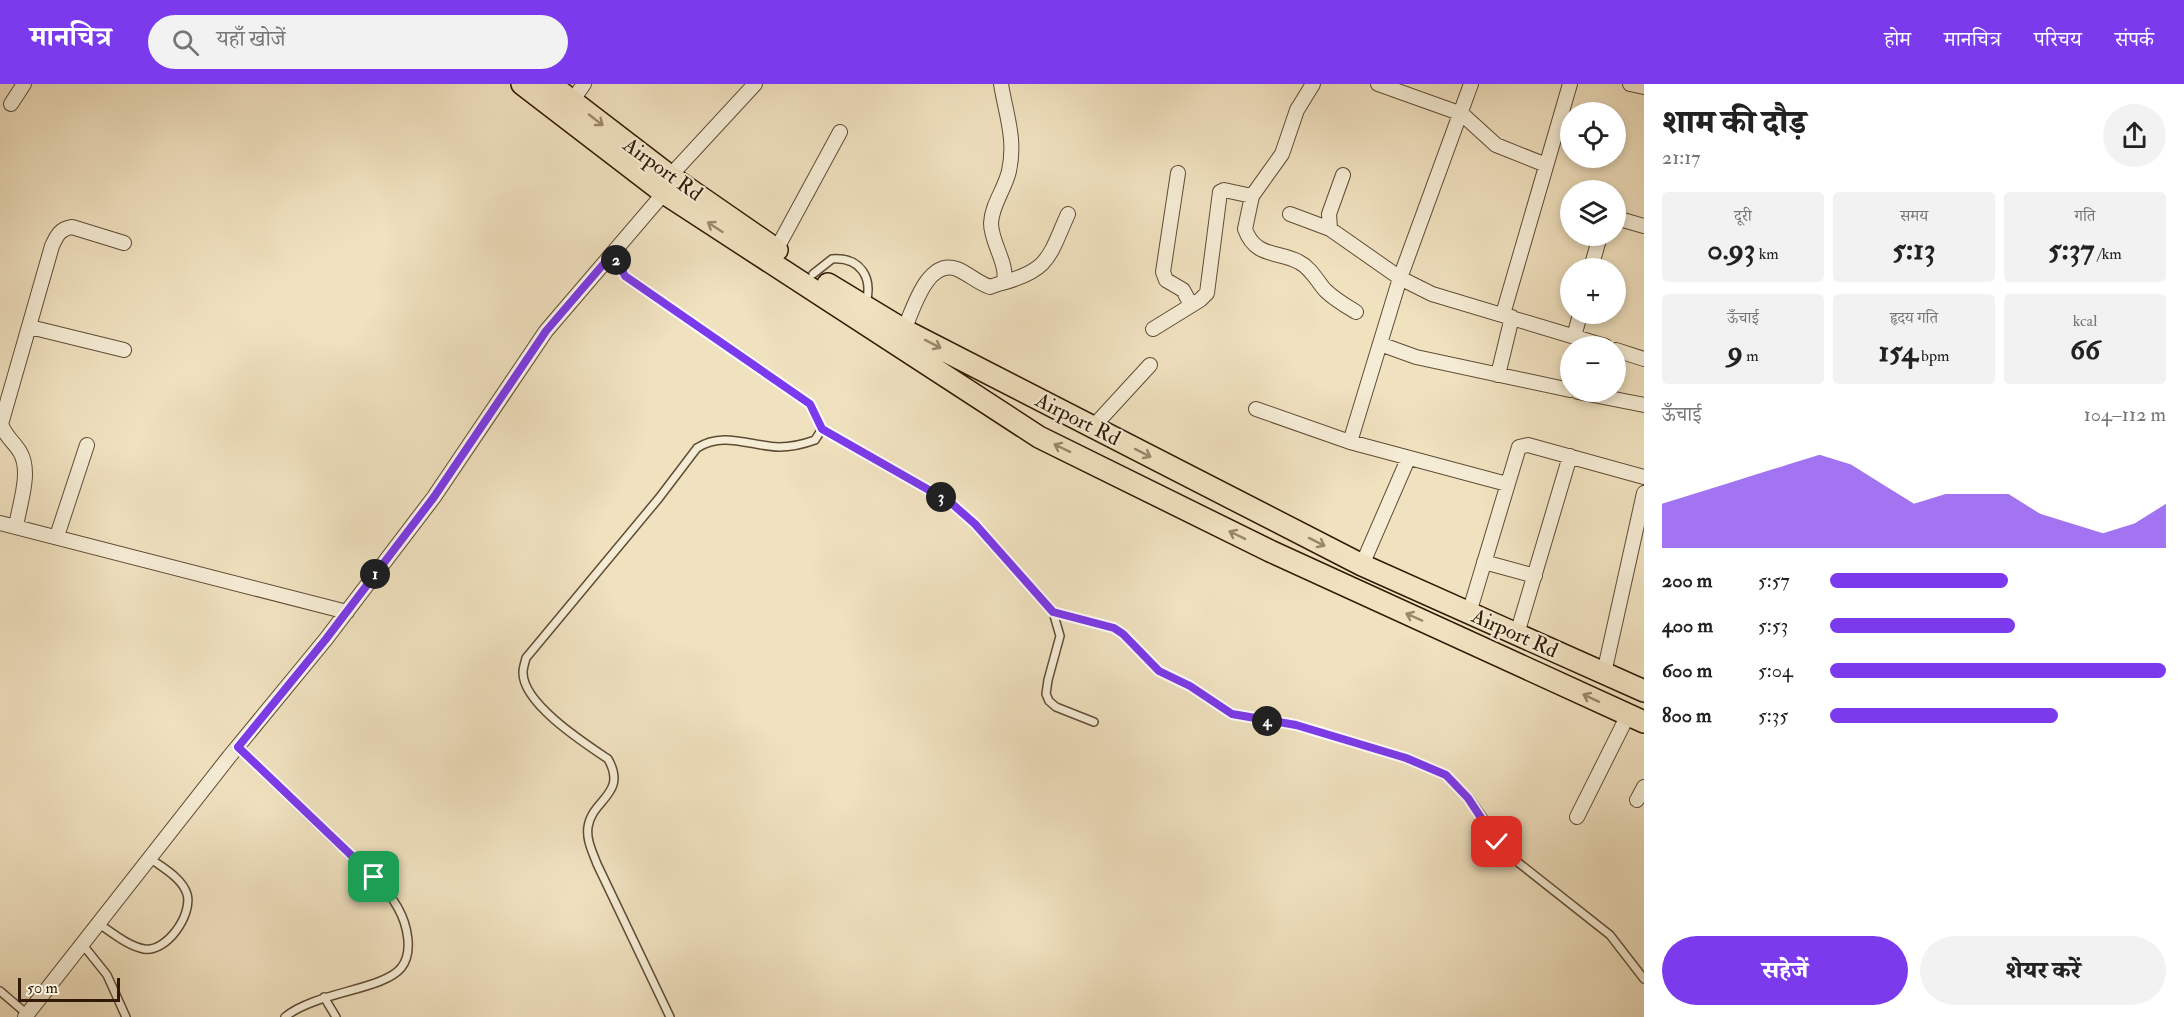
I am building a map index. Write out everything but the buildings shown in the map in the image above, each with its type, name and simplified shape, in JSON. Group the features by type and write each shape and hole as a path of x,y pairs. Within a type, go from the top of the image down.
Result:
{"main road":[{"path":"522,84 1039,437 1270,551 1636,719"},
{"name":"Airport Rd","path":"550,84 578,93 667,185 904,330 1362,565 1644,691"}],"street":[{"path":"11,104 24,84"},
{"path":"26,1016 347,612 434,497 546,331 613,253 667,185 755,84"},
{"path":"1002,84 1011,121 1010,159 1006,179 995,205 991,226 1005,276 1002,283"},
{"path":"1313,84 1296,110 1282,154 1252,196 1245,229 1252,242 1271,255 1299,262 1330,294 1356,312"},
{"path":"1378,84 1416,90 1462,114 1496,145 1546,165"},
{"path":"1350,442 1401,278 1471,84"},
{"path":"1498,375 1507,316 1546,165 1570,84"},
{"path":"1630,84 1644,87"},
{"path":"776,250 840,132"},
{"path":"1178,173 1163,272 1166,280 1183,290 1191,305"},
{"path":"1330,229 1329,214 1343,175"},
{"path":"1153,329 1204,297 1209,288 1220,192 1224,190 1252,196"},
{"path":"904,330 929,278 942,269 956,269 990,287 1030,275 1045,263 1068,214"},
{"path":"1290,214 1330,229 1401,278 1432,294 1571,336"},
{"path":"1626,221 1644,226"},
{"path":"16,527 26,469 20,450 4,433 1,424 57,235 64,228 72,227 124,243"},
{"path":"30,327 124,350"},
{"path":"1380,344 1416,357 1560,388"},
{"path":"1626,353 1644,359"},
{"path":"1093,427 1150,365"},
{"path":"1626,401 1644,405"},
{"path":"1256,409 1350,442 1507,484"},
{"path":"57,536 87,445"},
{"path":"1469,613 1516,452 1521,445 1644,477"},
{"path":"1517,634 1570,456"},
{"path":"1362,565 1408,459"},
{"path":"1604,673 1640,529 1644,493"},
{"path":"0,523 347,612"},
{"path":"1484,562 1534,576"},
{"path":"1577,817 1636,719"},
{"path":"1637,800 1644,787"}],"lane":[{"path":"613,253 625,276 810,404 822,429 950,502 975,524 1053,612 1060,636 1052,658 1046,694 1056,706 1094,722"},
{"path":"813,274 832,259 842,260 863,270 869,281 866,306"},
{"path":"670,1017 591,848 588,826 612,789 615,778 612,768 608,759 538,704 528,689 522,672 526,658 659,498 697,448 705,443 722,439 781,447 800,445 815,440 822,429"},
{"path":"1053,612 1114,628 1123,634 1159,671 1190,686 1232,714 1296,725 1406,758 1446,775 1468,798 1497,842 1510,856 1610,936 1644,979"},
{"path":"238,747 374,877 398,906 404,922 408,951 401,968 384,979 324,997 297,1008 285,1017"},
{"path":"99,924 133,945 146,949 161,946 168,941 186,913 187,895 177,879 151,859"},
{"path":"83,945 106,975 126,1017"},
{"path":"0,992 26,1016"},
{"path":"324,997 336,1017"}],"route":[{"path":"374,877 238,747 326,639 434,497 546,331 613,253 625,276 810,404 816,412 822,429 950,502 975,524 1053,612 1114,628 1123,634 1159,671 1190,686 1221,709 1232,714 1296,725 1406,758 1446,775 1468,798 1497,842"}]}
